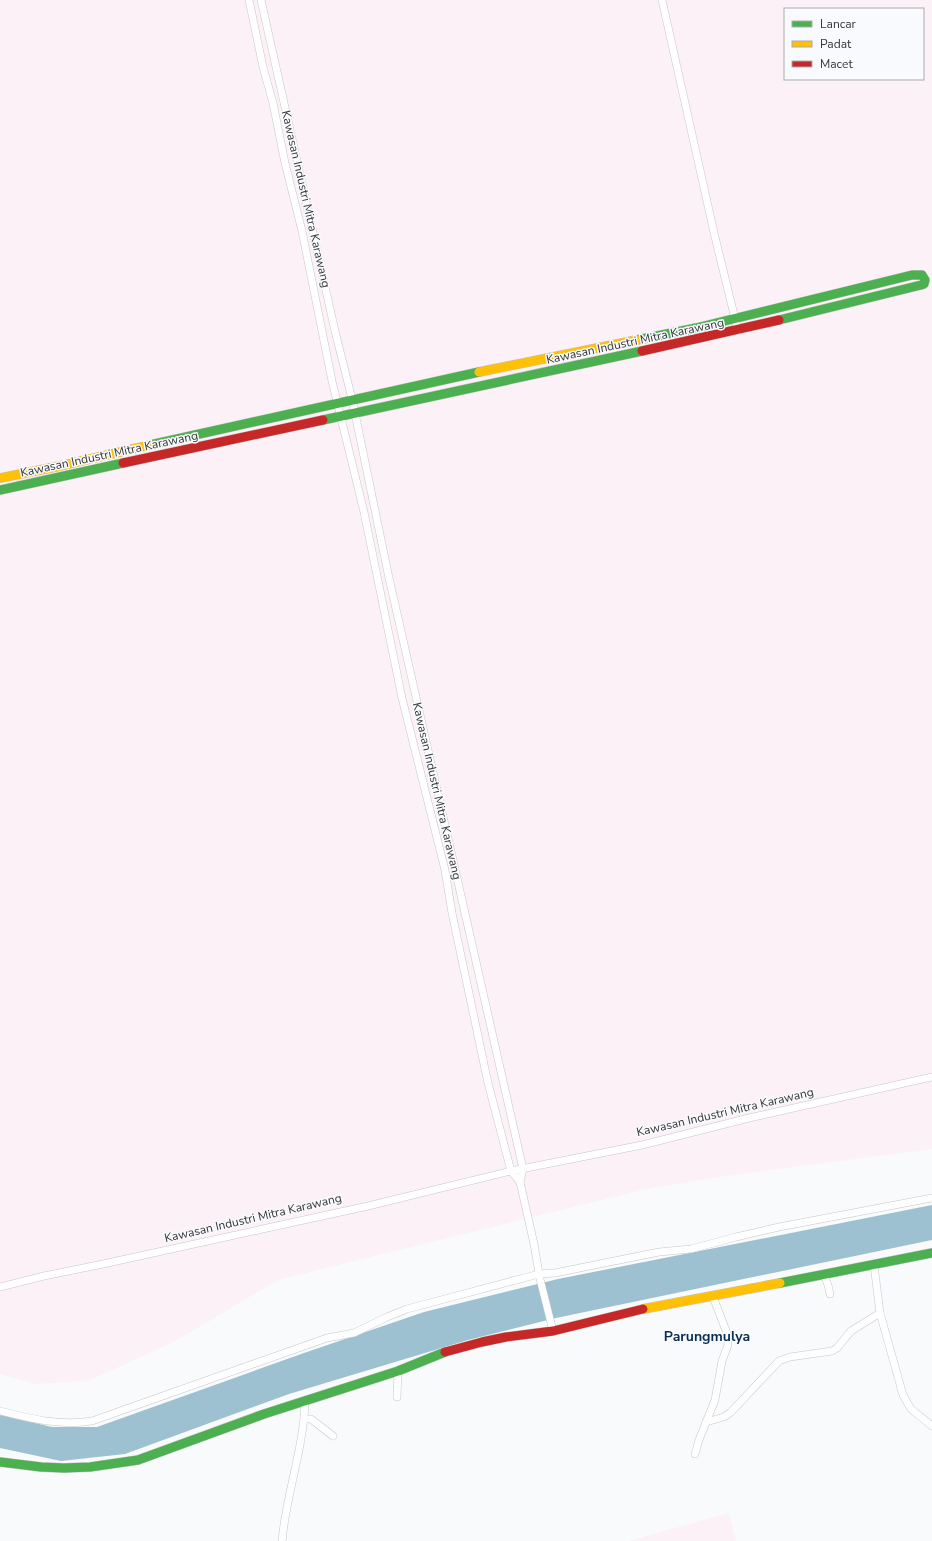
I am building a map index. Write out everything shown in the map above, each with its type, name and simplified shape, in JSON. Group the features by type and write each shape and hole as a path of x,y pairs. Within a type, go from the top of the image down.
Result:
{"street":[{"name":"Kawasan Industri Mitra Karawang","path":"249,0 263,67 273,103 285,163 302,231 338,403 364,512 402,698 445,870 452,913 488,1083 511,1171 520,1182"},
{"name":"Kawasan Industri Mitra Karawang","path":"261,0 335,331 352,399 389,578 523,1169 520,1182 553,1331"},
{"name":"Kawasan Industri Mitra Karawang","path":"662,0 708,206 735,318"},
{"name":"Kawasan Industri Mitra Karawang","path":"0,478 60,466 226,427 537,359 696,328 912,275 922,275 922,283 738,331 572,366 484,387 355,413 0,490"},
{"path":"773,308 776,322"},
{"path":"735,318 738,331"},
{"name":"Kawasan Industri Mitra Karawang","path":"0,1287 44,1276 368,1206 511,1171 642,1145 749,1118 932,1077"},
{"path":"0,1411 33,1420 53,1422 72,1423 99,1420 327,1338 354,1334 387,1317 407,1309 555,1273 659,1252 691,1250 779,1227 932,1198"},
{"path":"0,1462 64,1468 90,1467 138,1460 264,1414 398,1371 433,1356 482,1342 518,1335 553,1331 639,1310 714,1297 932,1253"},
{"path":"874,1265 880,1314 906,1401 919,1416 932,1426"},
{"path":"824,1275 830,1294"},
{"path":"695,1454 715,1400 722,1361 728,1345 727,1333 714,1297"},
{"path":"706,1422 724,1417 731,1412 779,1361 790,1357 832,1351 837,1348 851,1331 880,1314"},
{"path":"397,1397 398,1371"},
{"path":"282,1541 284,1522 304,1418 305,1401"},
{"path":"304,1418 311,1420 333,1436"}],"shaded area":[{"path":"0,0 932,0 932,1149 719,1177 642,1190 278,1280 174,1342 88,1381 36,1384 0,1374"},
{"path":"729,1513 736,1541 628,1541"}],"water":[{"path":"932,1205 932,1240 556,1318 468,1340 289,1394 125,1454 61,1461 0,1448 0,1415 52,1427 97,1427 424,1312 558,1279"}],"traffic: fast":[{"path":"637,340 696,328 912,275 922,275 925,280 924,284 921,285 779,320"},
{"path":"323,420 642,351"},
{"path":"150,445 479,372"},
{"path":"0,490 123,463"},
{"path":"780,1283 932,1253"},
{"path":"0,1462 64,1468 90,1467 138,1460 264,1414 398,1371 445,1352"}],"traffic: slow":[{"path":"479,372 637,340"},
{"path":"0,478 150,445"},
{"path":"643,1309 780,1283"}],"traffic: jam":[{"path":"642,351 779,320"},
{"path":"123,463 323,420"},
{"path":"445,1352 506,1337 553,1331 643,1309"}],"district":[{"name":"Parungmulya","path":"707,1336"}]}
